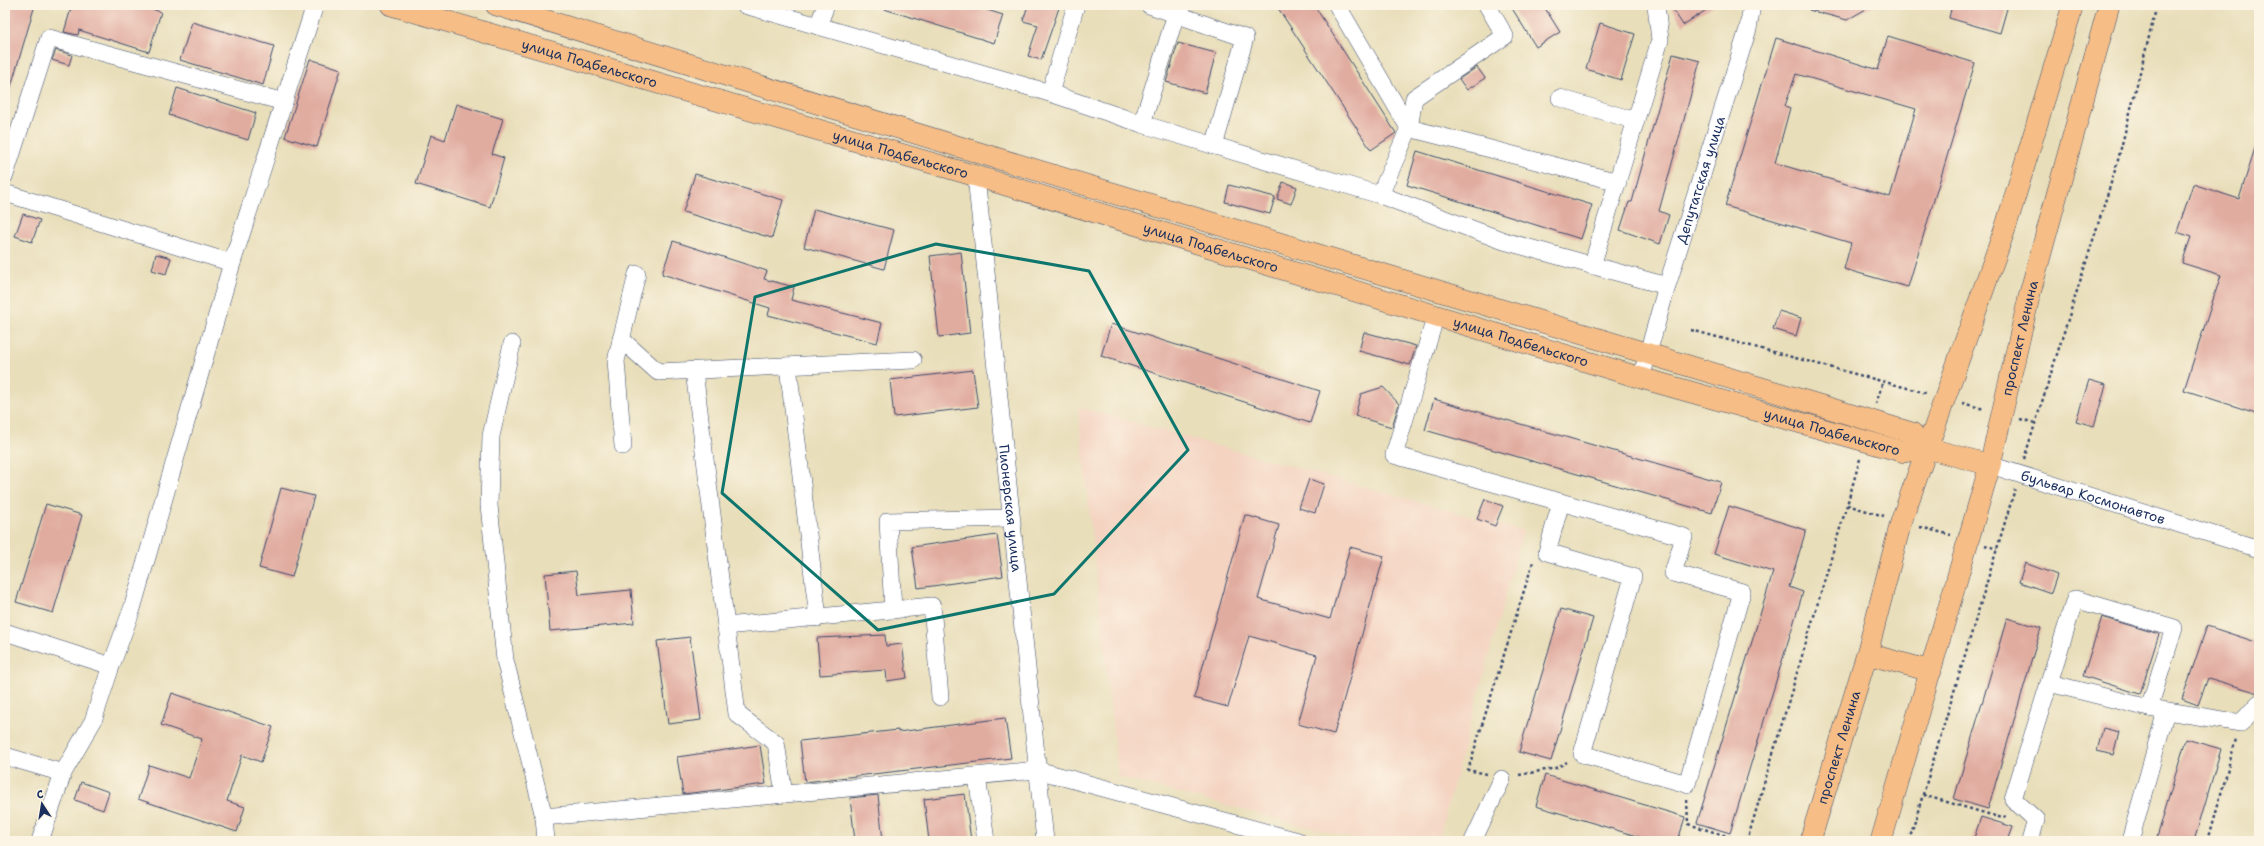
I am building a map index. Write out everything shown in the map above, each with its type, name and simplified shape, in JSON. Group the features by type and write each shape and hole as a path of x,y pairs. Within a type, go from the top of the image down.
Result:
{"main road":[{"name":"улица Подбельского","path":"391,5 976,176 1641,378 1904,452 1927,448"},
{"name":"улица Подбельского","path":"496,5 1912,433 1927,448"},
{"name":"проспект Ленина","path":"1810,841 1867,654 1901,522 2006,226 2073,5"},
{"name":"проспект Ленина","path":"1881,841 1990,465 2030,293 2109,5"},
{"path":"817,129 824,105"},
{"name":"бульвар Космонавтов","path":"1927,448 1990,465"},
{"path":"1867,654 1930,671"}],"street":[{"path":"40,841 63,773 93,720 132,609 232,263 315,5"},
{"path":"745,5 1050,93 1142,124 1380,195 1504,241 1667,286"},
{"path":"818,26 826,5"},
{"path":"1050,93 1076,5"},
{"path":"1149,5 1178,10 1245,38 1214,146"},
{"path":"1337,5 1409,128 1618,182"},
{"path":"1380,195 1409,128 1414,98 1505,36 1487,5"},
{"path":"1592,266 1660,40 1656,5"},
{"name":"Депутатская улица","path":"1641,378 1667,286 1748,29 1752,5"},
{"path":"1142,124 1178,10"},
{"path":"5,175 9,148 49,38 284,102"},
{"path":"1560,98 1636,121"},
{"name":"Пионерская улица","path":"976,176 1045,841"},
{"path":"5,193 232,263"},
{"path":"623,446 616,361 637,274"},
{"path":"1436,315 1394,455 1561,502 1684,538 1674,573 1742,592 1687,784 1582,754 1633,577 1547,552 1561,502"},
{"path":"621,339 658,372 913,360"},
{"path":"512,344 492,436 489,505 505,660 544,817 546,841"},
{"path":"788,366 818,618"},
{"path":"694,371 737,714 776,743 784,794"},
{"name":"бульвар Космонавтов","path":"1990,465 2259,549"},
{"path":"893,610 888,521 1011,518"},
{"path":"2030,841 2036,820 2013,799 2075,599 2174,628 2130,841"},
{"path":"726,626 932,606 940,697"},
{"path":"5,632 111,666"},
{"path":"2049,684 2158,710 2241,723 2259,703"},
{"path":"5,756 63,773"},
{"path":"544,817 1037,770 1298,841"},
{"path":"978,776 986,841"},
{"path":"1473,841 1502,778"}],"path":[{"path":"1908,841 2019,474 2117,164 2157,5"},
{"path":"1691,330 2035,423"},
{"path":"1871,421 1883,382"},
{"path":"1746,841 1865,441"},
{"path":"1847,505 1901,522"},
{"path":"1547,552 1536,554 1468,770 1502,778 1556,768 1582,754"},
{"path":"2208,841 2241,723"},
{"path":"1687,784 1688,824 1743,841"},
{"path":"1922,795 2002,818 2022,808"}],"highlighted area":[{"path":"936,244 1089,271 1188,450 1054,594 878,630 722,493 755,297"}],"shaded area":[{"path":"1078,407 1523,531 1438,841 1362,841 1118,777"}],"building":[{"path":"5,5 35,5 9,93 5,92"},
{"path":"72,5 140,5 161,12 149,52 79,30 78,35 64,32"},
{"path":"881,5 971,5 1003,15 994,43 881,8"},
{"path":"1028,5 1060,5 1041,60 1028,56 1038,25 1023,21"},
{"path":"1276,5 1314,5 1396,133 1371,150"},
{"path":"1510,5 1543,5 1560,32 1536,47"},
{"path":"1670,5 1714,5 1683,25"},
{"path":"1810,5 1873,5 1847,20 1809,10"},
{"path":"1952,5 2008,5 2000,33 1949,18"},
{"path":"192,22 274,46 263,85 180,60"},
{"path":"1600,23 1635,34 1621,80 1586,69"},
{"path":"1888,36 1975,63 1908,287 1844,269 1851,243 1725,206 1776,38 1878,70","holes":["1796,74 1916,109 1890,197 1775,163 1790,108 1785,106"]},
{"path":"1178,43 1216,53 1205,93 1166,82"},
{"path":"56,50 72,55 69,65 52,60"},
{"path":"1673,54 1700,61 1659,211 1669,215 1660,244 1620,230 1629,202 1632,202"},
{"path":"310,59 341,69 317,147 285,137"},
{"path":"1477,67 1485,78 1467,90 1459,79"},
{"path":"177,88 256,113 248,140 169,115"},
{"path":"456,104 503,119 492,154 504,158 490,207 416,184 431,135 445,140"},
{"path":"2256,145 2259,146 2259,414 2184,390 2221,275 2182,263 2191,237 2177,232 2193,184 2239,199"},
{"path":"1417,151 1592,205 1581,239 1407,185"},
{"path":"695,174 783,200 772,238 683,212"},
{"path":"1283,182 1297,187 1291,204 1277,199"},
{"path":"1229,185 1275,197 1270,214 1225,202"},
{"path":"814,209 894,230 884,269 804,247"},
{"path":"23,214 40,220 32,242 15,236"},
{"path":"673,241 767,271 764,279 794,287 791,300 882,323 877,343 768,315 770,308 662,274"},
{"path":"961,252 970,333 939,337 930,256"},
{"path":"156,254 171,258 166,274 152,270"},
{"path":"1779,311 1801,318 1796,336 1773,329"},
{"path":"1111,324 1320,391 1310,423 1101,356"},
{"path":"1364,332 1416,346 1410,365 1359,351"},
{"path":"973,370 978,407 894,417 890,380"},
{"path":"2089,380 2106,385 2094,426 2076,421"},
{"path":"1383,387 1399,404 1392,427 1355,416 1361,394"},
{"path":"1434,399 1721,482 1712,513 1425,430"},
{"path":"1309,479 1324,484 1315,513 1299,508"},
{"path":"281,488 314,496 292,577 259,568"},
{"path":"1485,499 1503,506 1495,526 1477,519"},
{"path":"46,504 82,515 53,613 16,602"},
{"path":"1729,506 1806,530 1789,587 1803,592 1730,833 1697,823 1773,572 1714,554"},
{"path":"1245,515 1279,525 1258,599 1330,619 1350,547 1384,556 1334,734 1298,724 1317,655 1249,636 1228,707 1194,698"},
{"path":"997,535 1003,576 918,588 912,547"},
{"path":"2025,563 2057,575 2051,593 2019,582"},
{"path":"576,571 579,595 631,590 634,623 550,631 545,574"},
{"path":"1561,609 1593,618 1551,761 1519,752"},
{"path":"2102,617 2159,634 2140,694 2083,676"},
{"path":"2007,618 2041,628 1988,809 1954,799"},
{"path":"2207,626 2259,643 2259,693 2208,678 2198,705 2182,699"},
{"path":"885,635 886,646 902,644 907,678 887,681 886,670 820,675 817,638"},
{"path":"690,637 701,720 668,724 657,641"},
{"path":"172,693 273,727 261,762 242,755 227,801 245,807 237,832 138,799 149,765 189,778 202,739 161,725"},
{"path":"1005,718 1011,758 805,782 800,741 898,730 898,732"},
{"path":"2103,728 2119,732 2113,755 2097,751"},
{"path":"2186,739 2221,749 2194,841 2156,841"},
{"path":"760,745 766,784 683,794 677,757"},
{"path":"1545,775 1685,817 1678,841 1653,841 1536,806"},
{"path":"81,782 109,792 103,810 75,800"},
{"path":"965,794 971,841 929,841 924,799"},
{"path":"878,795 883,841 855,841 850,798"},
{"path":"1981,817 2013,827 2008,841 1973,841"}]}
